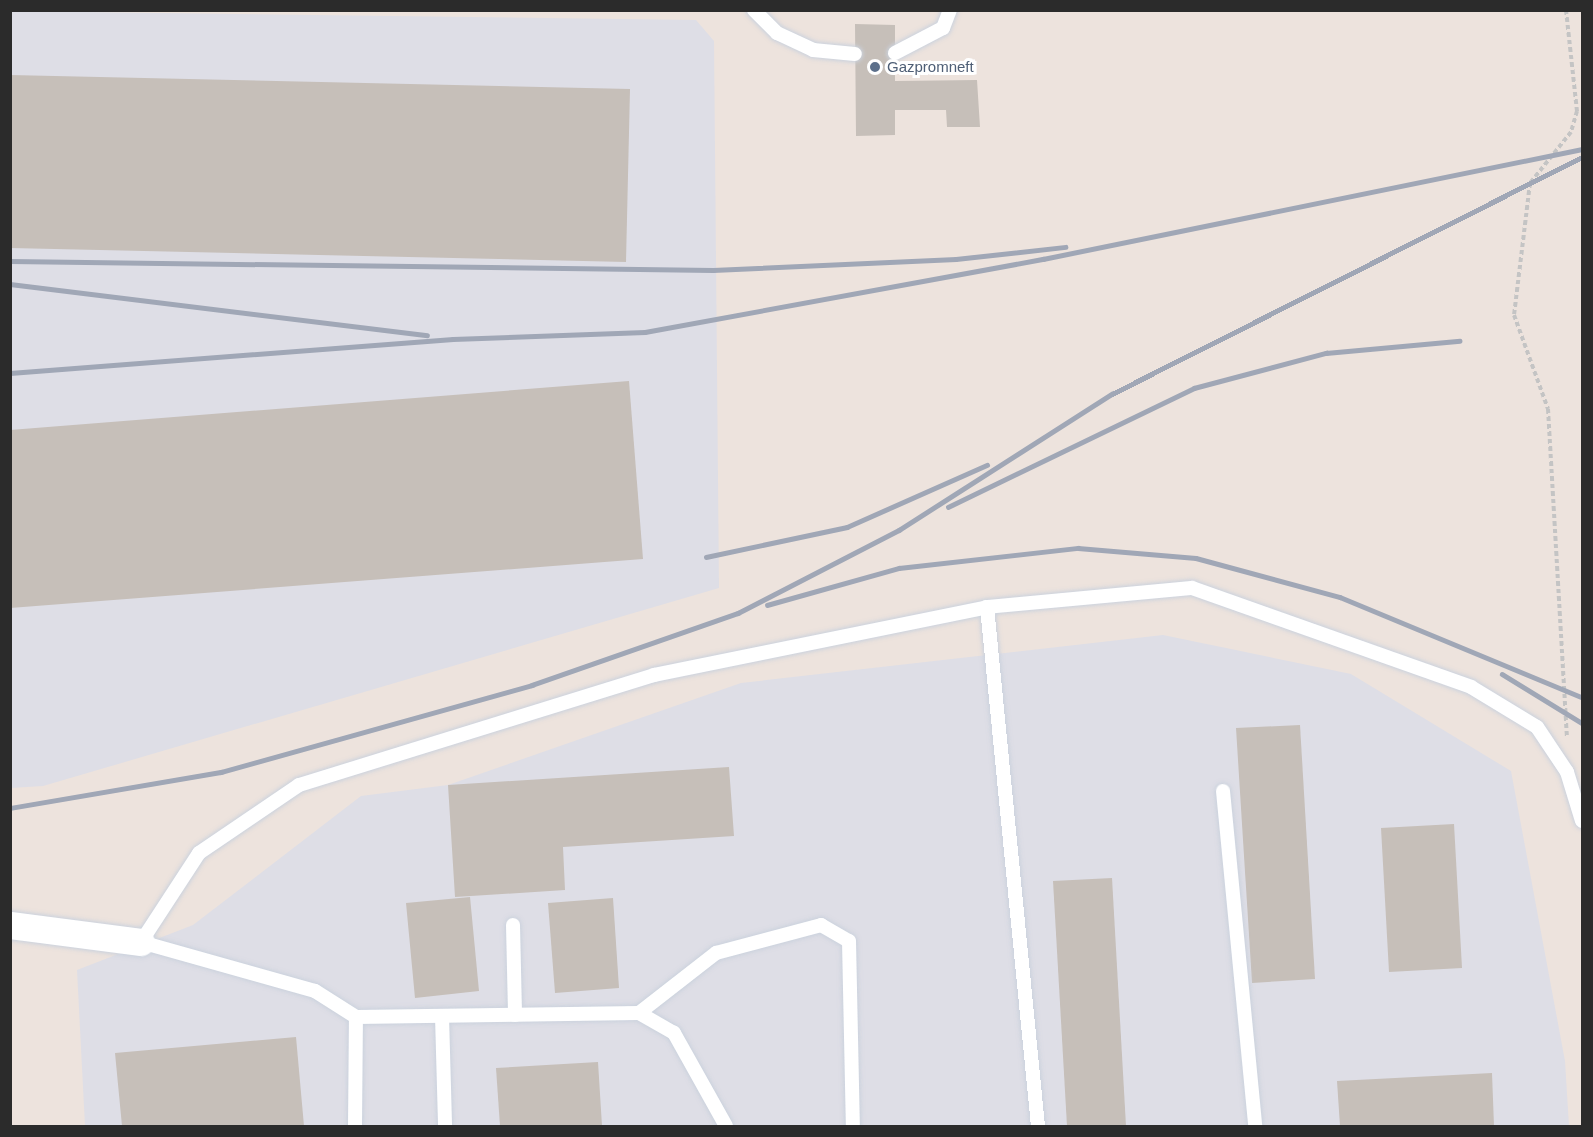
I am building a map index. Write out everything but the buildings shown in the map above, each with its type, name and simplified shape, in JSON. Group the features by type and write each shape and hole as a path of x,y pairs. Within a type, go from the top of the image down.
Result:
{"street":[{"path":"10,925 141,942"}],"lane":[{"path":"754,10 777,33 813,50 855,54"},
{"path":"895,53 943,28 950,10"},
{"path":"726,1126 674,1033 639,1013 356,1017 315,991 141,942 199,853 299,785 654,675 987,608 1192,588 1471,687 1537,727 1567,772 1582,821"},
{"path":"987,608 1038,1126"},
{"path":"1223,791 1255,1126"},
{"path":"513,925 514,1015"},
{"path":"639,1013 716,953 820,925 849,941 853,1126"},
{"path":"442,1016 445,1126"},
{"path":"356,1017 356,1126"}],"path":[{"path":"1566,10 1577,111 1571,132 1530,183 1514,315 1548,409 1569,692 1567,772"}],"shaded area":[{"path":"11,11 696,20 714,41 719,588 43,786 11,788"},
{"path":"1163,635 1351,674 1511,771 1565,1061 1569,1126 85,1126 77,970 193,925 361,796 448,785 741,683"}],"railway":[{"path":"10,373 453,339 645,332 1043,259 1582,149"},
{"path":"10,808 221,772 532,685 738,613 899,530 1112,394 1582,157"},
{"path":"10,261 713,270 956,259 1065,247"},
{"path":"10,284 427,335"},
{"path":"948,507 1194,388 1326,353 1459,341"},
{"path":"706,557 847,527 987,465"},
{"path":"767,605 899,568 1078,548 1196,558 1340,597 1582,697"},
{"path":"1502,674 1582,723"}],"place":[{"name":"Gazpromneft","path":"875,67"}]}
